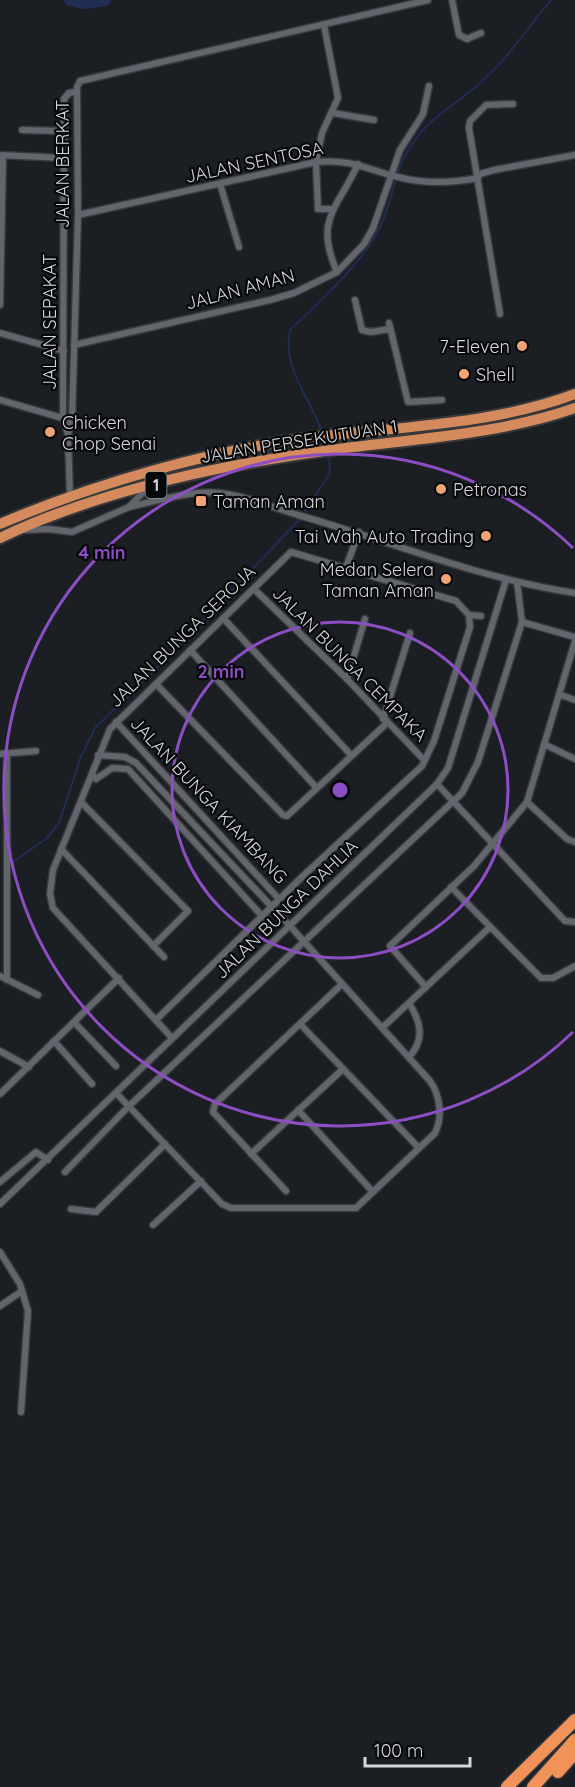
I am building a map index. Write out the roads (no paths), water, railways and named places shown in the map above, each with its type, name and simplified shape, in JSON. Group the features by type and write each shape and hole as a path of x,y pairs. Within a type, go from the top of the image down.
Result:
{"highway":[{"name":"JALAN PERSEKUTUAN 1","path":"0,524 70,497 206,458 314,437 431,424 517,410 575,394"},
{"name":"JALAN PERSEKUTUAN 1","path":"0,538 111,496 222,467 318,451 464,432 575,408"},
{"path":"507,1787 575,1720"},
{"path":"533,1787 575,1740"},
{"path":"544,1787 575,1753"}],"street":[{"name":"JALAN BERKAT","path":"70,497 68,434 72,420 78,215 78,84 83,79 428,0"},
{"path":"452,0 459,35 467,39 481,33"},
{"path":"324,25 338,93 333,113 322,133 316,162 318,209 332,209"},
{"name":"JALAN AMAN","path":"74,345 270,300 294,293 337,272 354,257 373,228 390,175 405,142 423,114 429,86"},
{"name":"JALAN SEPAKAT","path":"68,434 63,418 64,99 69,93 77,92"},
{"path":"500,314 470,121 486,105 513,104"},
{"path":"333,113 374,120"},
{"path":"22,130 64,131"},
{"name":"JALAN SENTOSA","path":"78,215 316,162 341,160 402,178 448,183 478,178 480,174 494,170 575,155"},
{"path":"0,305 1,156 63,158"},
{"path":"337,272 328,248 328,223 332,209 339,202 358,164"},
{"path":"220,184 239,247"},
{"path":"356,300 362,330 371,332 390,326 408,402 442,400"},
{"path":"0,333 64,351"},
{"path":"0,400 72,420"},
{"path":"129,507 148,487"},
{"path":"12,532 38,529 72,532 129,507 186,495 218,493 359,532 506,580 575,593"},
{"path":"346,567 359,532"},
{"name":"JALAN BUNGA SEROJA","path":"119,978 55,910 50,894 61,849 92,774 104,737 116,722 291,552 456,602 469,615"},
{"name":"JALAN BUNGA DAHLIA","path":"0,1204 437,784 448,768 506,580"},
{"path":"65,1172 128,1107 454,802 467,785 478,762 522,622 517,582"},
{"name":"JALAN BUNGA CEMPAKA","path":"254,589 347,679 424,760"},
{"path":"157,1019 424,760 434,741 470,627 469,615 481,616"},
{"path":"223,618 351,754"},
{"path":"347,679 365,619"},
{"path":"426,987 390,946 492,845 527,802 561,695 575,639 522,622"},
{"path":"156,684 279,813 287,816 385,721 410,633"},
{"path":"189,650 316,787"},
{"path":"561,695 575,700"},
{"name":"JALAN BUNGA KIAMBANG","path":"116,722 279,899"},
{"path":"544,744 575,759"},
{"path":"36,751 4,753 8,860 3,978 38,995"},
{"path":"98,755 125,757 136,763 290,926 409,1057 436,1090 439,1104 437,1128 356,1208 231,1208 222,1204 117,1094"},
{"path":"92,774 96,779 112,768 128,769 262,916"},
{"path":"437,784 565,921 575,922"},
{"path":"81,802 188,911 153,946"},
{"path":"527,802 567,839 575,842"},
{"path":"61,849 164,957"},
{"path":"451,887 541,978 553,978 575,966"},
{"path":"382,1028 490,927"},
{"path":"0,1094 119,978 172,1038"},
{"path":"286,1191 213,1112 215,1104 342,984"},
{"path":"409,1003 421,1031 420,1043 409,1057"},
{"path":"74,1022 116,1066"},
{"path":"301,1025 419,1148"},
{"path":"54,1041 92,1084"},
{"path":"0,1051 29,1066"},
{"path":"251,1154 343,1069"},
{"path":"298,1110 373,1192"},
{"path":"71,1209 96,1212 165,1144"},
{"path":"0,1182 36,1152 48,1160"},
{"path":"153,1225 201,1181"},
{"path":"0,1252 22,1291 28,1311 21,1412"},
{"path":"0,1306 22,1291"}],"waterway":[{"path":"70,0 86,3 105,0"},
{"path":"322,432 293,370 289,344 290,330 340,282 373,240 385,216 402,162 422,131 490,74 551,0"},
{"path":"10,864 46,839 59,823 80,759 95,728 180,645 300,519 330,473 329,454"}],"place":[{"name":"7-Eleven","path":"522,346"},
{"name":"Shell","path":"464,374"},
{"name":"Chicken Chop Senai","path":"50,432"},
{"name":"Petronas","path":"441,489"},
{"name":"Taman Aman","path":"201,501"},
{"name":"Tai Wah Auto Trading","path":"486,536"},
{"name":"Medan Selera Taman Aman","path":"446,579"}]}
